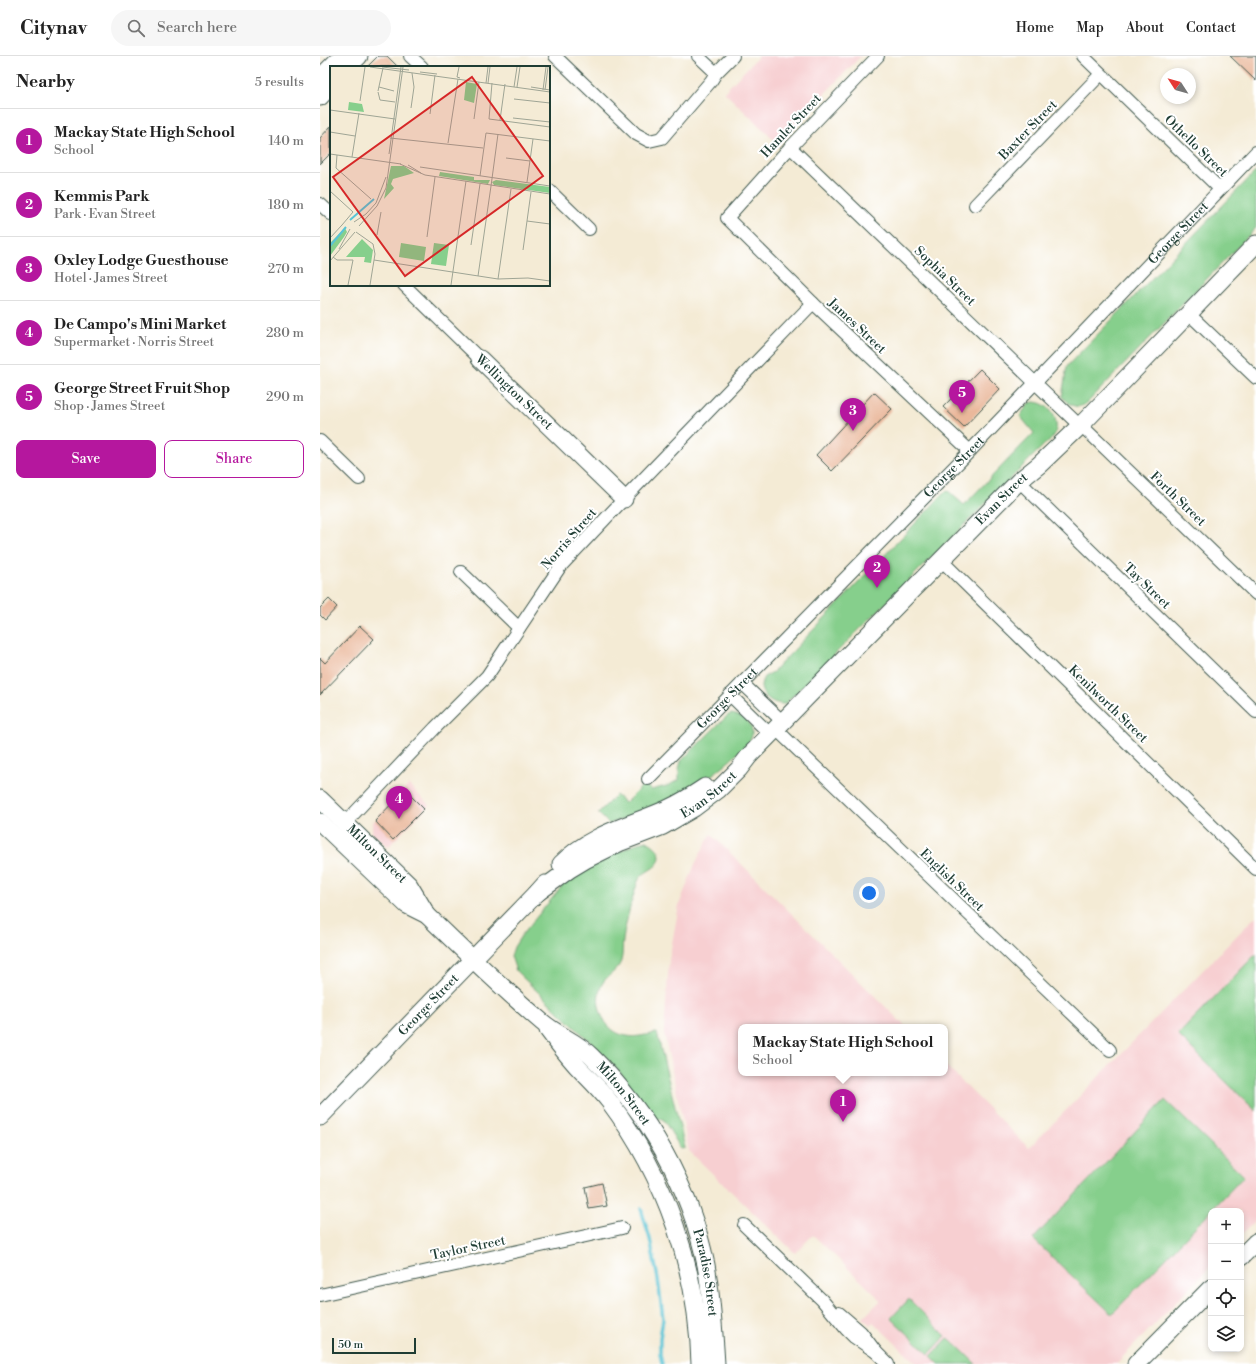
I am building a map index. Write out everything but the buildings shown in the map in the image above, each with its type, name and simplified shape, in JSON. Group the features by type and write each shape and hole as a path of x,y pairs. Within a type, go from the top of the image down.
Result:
{"street":[{"path":"340,64 359,56"},
{"path":"410,56 421,66"},
{"path":"555,56 636,134 649,142 662,138 733,56"},
{"path":"698,56 716,74"},
{"name":"Hamlet Street","path":"727,218 790,147 878,56"},
{"name":"Othello Street","path":"1083,56 1220,189"},
{"name":"Baxter Street","path":"975,205 1101,74"},
{"path":"323,88 330,78"},
{"name":"Sophia Street","path":"790,147 1081,425"},
{"name":"George Street","path":"648,779 970,451 1256,152"},
{"path":"550,191 589,229"},
{"path":"320,204 330,213"},
{"name":"James Street","path":"727,218 813,303 970,451"},
{"name":"Evan Street","path":"660,819 749,756 1019,481 1039,465 1081,425 1256,244"},
{"name":"Wellington Street","path":"405,286 624,499"},
{"name":"Norris Street","path":"345,822 487,676 560,567 813,303"},
{"path":"1188,313 1256,378"},
{"name":"Forth Street","path":"1081,425 1256,594"},
{"path":"320,440 359,479"},
{"name":"Tay Street","path":"1019,481 1256,712"},
{"name":"Kenilworth Street","path":"941,560 1256,869"},
{"path":"461,572 519,628"},
{"path":"742,683 776,729"},
{"path":"730,695 776,729"},
{"name":"English Street","path":"776,729 1110,1050"},
{"name":"Milton Street","path":"320,799 409,885 427,915 543,1023 568,1056 601,1091 627,1126 650,1165 662,1192"},
{"name":"George Street","path":"320,1117 537,893 562,862 584,846 616,829 660,819"},
{"name":"Milton Street","path":"320,822 407,905 427,915"},
{"path":"333,835 345,822"},
{"name":"Milton Street","path":"543,1023 585,1050 621,1089 642,1115 668,1158 680,1184"},
{"name":"Paradise Street","path":"680,1184 698,1234 706,1265 712,1309 716,1364"},
{"name":"Paradise Street","path":"662,1192 687,1262 695,1305 700,1364"},
{"path":"744,1225 822,1300 854,1338 876,1352 888,1364"},
{"name":"Taylor Street","path":"320,1295 622,1228"},
{"path":"1244,1254 1256,1242"},
{"path":"1136,1364 1208,1291"}],"shaded area":[{"path":"759,56 861,56 777,143 724,92"},
{"path":"409,785 429,805 388,847 372,833 372,823"},
{"path":"711,834 903,1024 738,1024 738,1076 948,1076 948,1068 1029,1148 1256,916 1256,1220 1244,1232 1244,1208 1208,1208 1208,1269 1116,1364 917,1364 873,1322 870,1325 863,1318 881,1300 813,1235 795,1253 689,1151 664,1033 669,960 679,905 695,864"}],"green space":[{"path":"1256,171 1256,228 1087,403 1080,406 1073,406 1067,402 1062,397 1067,366"},
{"path":"1034,402 1048,407 1055,419 1055,433 1051,439 785,704 770,700 762,691 761,687 764,677 773,672 947,490 964,505 1034,433 1020,416 1029,403"},
{"path":"731,714 740,716 748,721 751,726 752,735 745,747 716,772 677,797 644,812 609,824 598,813 616,795 625,803 644,784 651,790 667,786 679,780 681,761 727,716"},
{"path":"647,841 659,852 659,861 657,865 643,874 638,881 631,902 626,925 620,964 602,984 598,1000 599,1008 606,1024 619,1034 635,1037 657,1033 685,1148 681,1149 663,1119 656,1119 606,1057 516,971 511,956 514,947 521,936 568,879 585,867 638,843"},
{"path":"1256,954 1256,1111 1178,1035"},
{"path":"1165,1100 1244,1176 1213,1208 1208,1208 1208,1214 1112,1314 1033,1239"},
{"path":"909,1299 946,1336 929,1354 891,1318"},
{"path":"948,1338 976,1364 939,1364 931,1356"}],"waterway":[{"path":"641,1209 650,1239 658,1279 663,1319 660,1338 660,1354 662,1364"}],"place":[{"name":"George Street Fruit Shop","path":"962,413"},
{"name":"Oxley Lodge Guesthouse","path":"853,431"},
{"name":"Kemmis Park","path":"877,588"},
{"name":"De Campo's Mini Market","path":"399,819"},
{"name":"Mackay State High School","path":"843,1122"}]}
